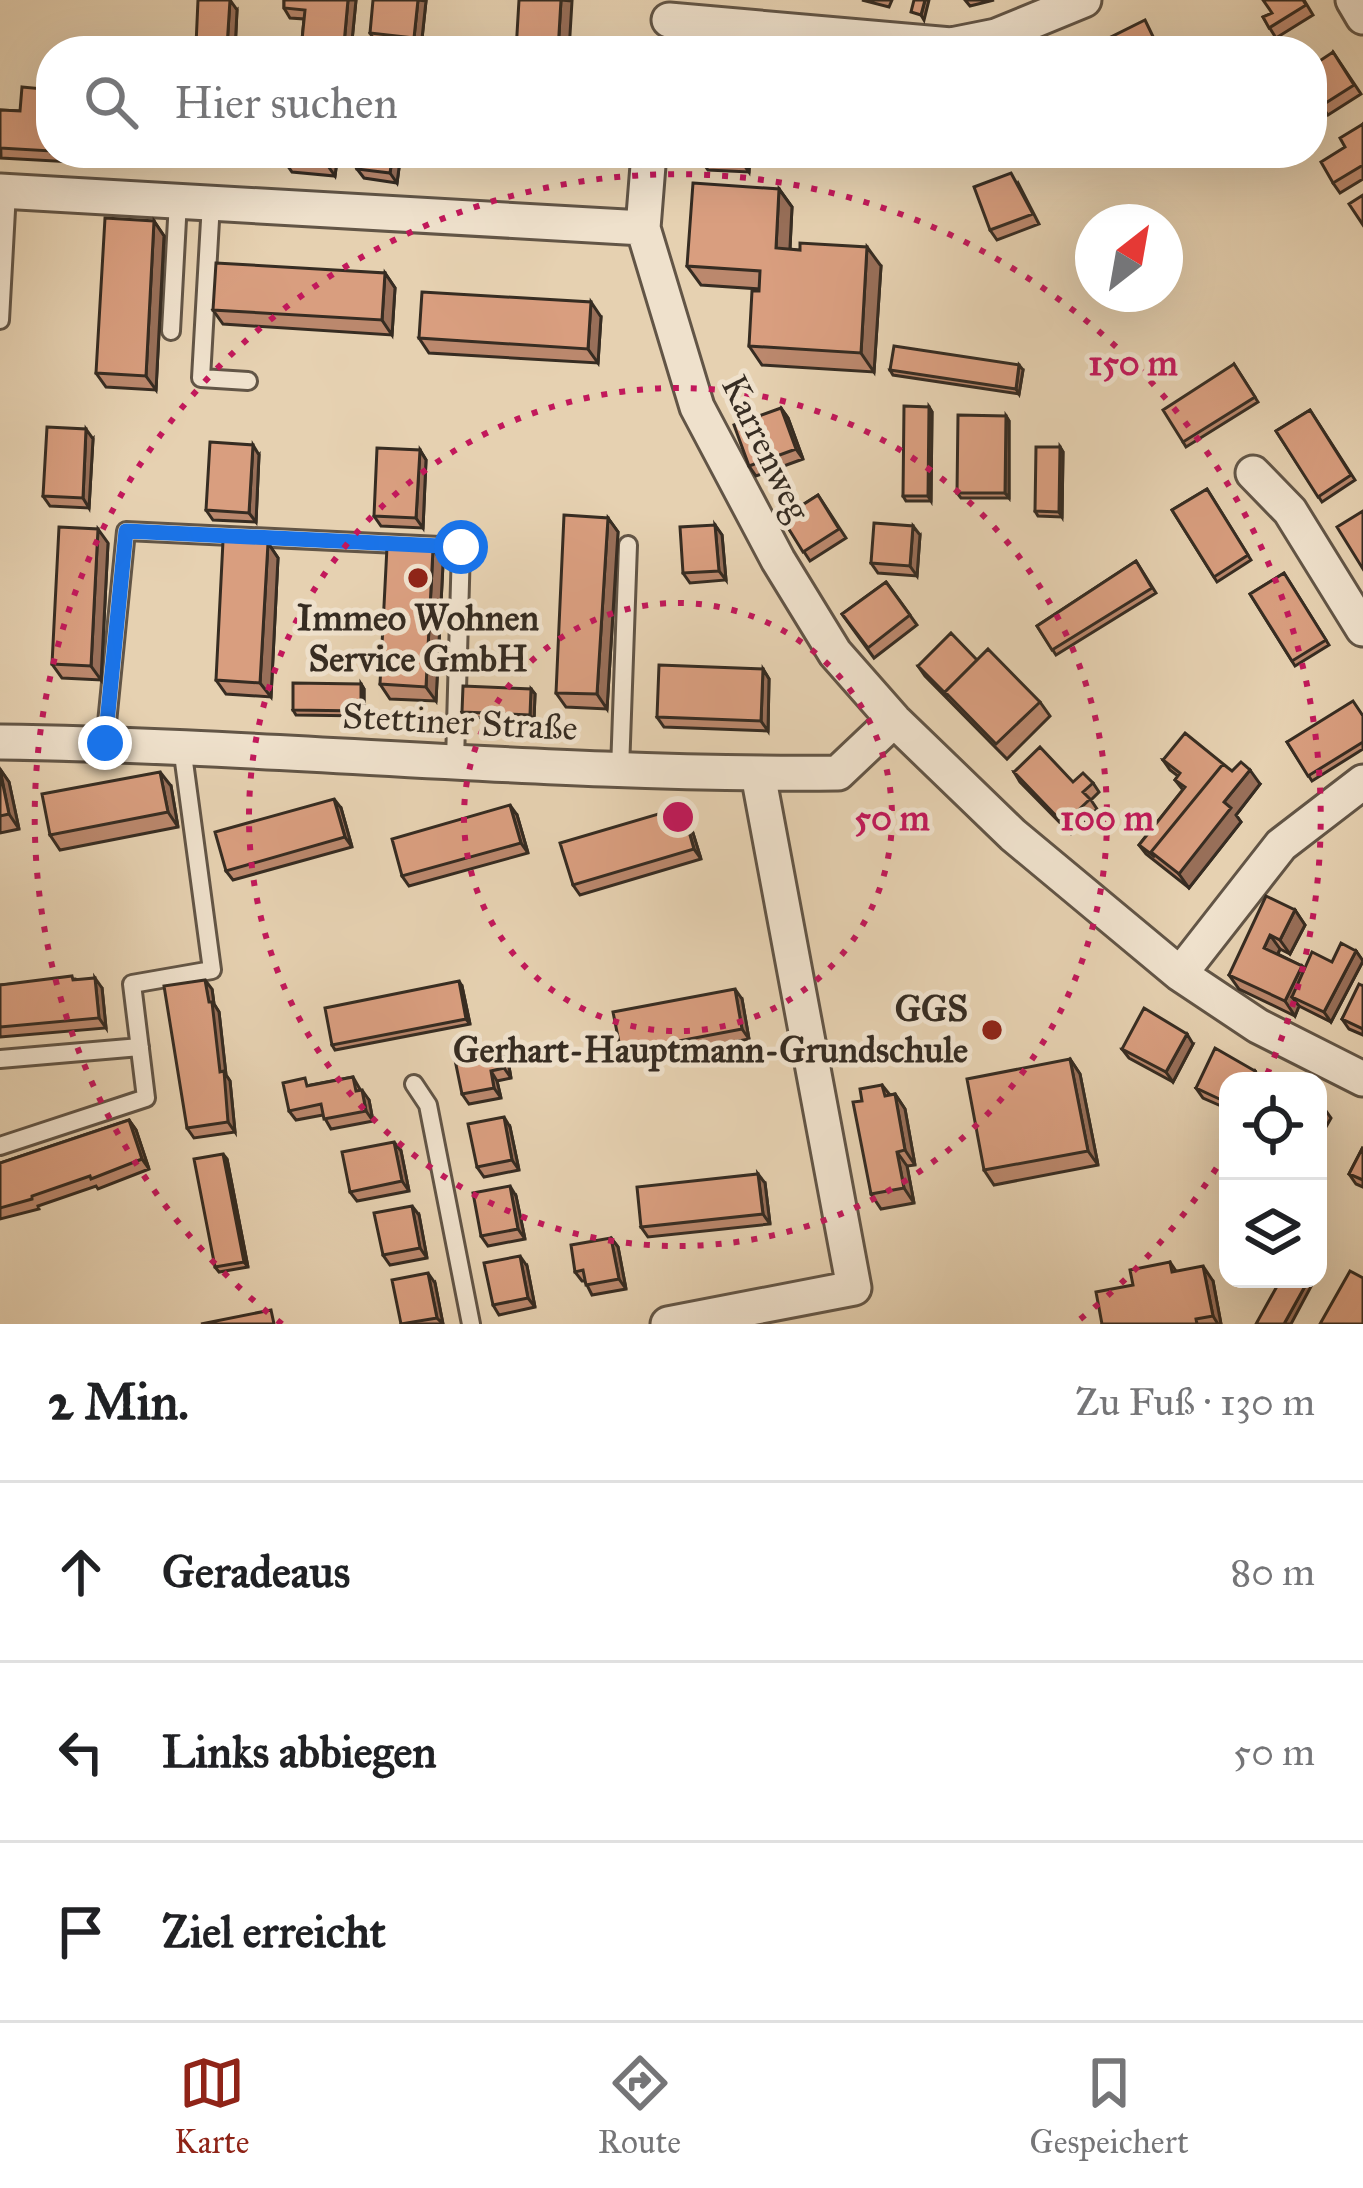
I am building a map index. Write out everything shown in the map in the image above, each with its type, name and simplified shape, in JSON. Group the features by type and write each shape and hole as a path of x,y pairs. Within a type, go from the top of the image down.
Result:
{"street":[{"path":"996,36 1084,0"},
{"path":"1353,0 1363,16"},
{"path":"669,24 830,36"},
{"path":"3,191 644,228 648,168"},
{"name":"Karrenweg","path":"644,228 697,407 778,560 835,653 894,720 1013,835 1180,974 1258,1026 1363,1078"},
{"path":"1253,473 1290,511 1363,628"},
{"name":"Stettiner Straße","path":"0,742 105,743 620,770 838,773 894,720"},
{"path":"668,1324 854,1288 758,774"},
{"path":"1180,974 1281,845 1363,782"}],"lane":[{"path":"0,320 3,191"},
{"path":"171,331 195,202"},
{"path":"195,202 201,378 248,381"},
{"path":"105,743 126,531 461,547 455,761"},
{"path":"620,770 628,545"},
{"path":"0,1146 146,1098 132,984 212,970 182,747"},
{"path":"0,1060 140,1047"},
{"path":"414,1084 428,1105 471,1324"}],"building":[{"path":"198,0 230,0 228,36 196,36"},
{"path":"284,0 348,0 345,36 302,36 305,10 284,8"},
{"path":"373,0 418,0 414,36 370,33"},
{"path":"519,0 561,0 559,36 517,36"},
{"path":"914,0 925,0 921,15 911,12"},
{"path":"1263,0 1303,0 1306,5 1269,28 1263,17 1272,13"},
{"path":"1145,20 1153,36 1113,36"},
{"path":"1333,52 1354,85 1327,102 1327,56"},
{"path":"22,87 36,88 36,150 0,148 0,110 20,111"},
{"path":"1363,124 1363,165 1333,183 1324,168 1327,158 1345,147 1340,138"},
{"path":"357,168 391,168 390,173"},
{"path":"1011,173 1033,214 990,230 974,187"},
{"path":"693,183 779,189 776,248 800,250 800,243 867,247 861,353 749,346 752,291 759,291 760,271 687,266"},
{"path":"1363,195 1363,225 1349,204"},
{"path":"105,218 154,221 146,376 96,373"},
{"path":"216,263 385,273 382,320 213,310"},
{"path":"422,292 591,302 588,349 419,338"},
{"path":"894,346 1019,365 1016,389 890,370"},
{"path":"1234,364 1255,397 1183,442 1163,410"},
{"path":"904,406 929,407 928,496 903,496"},
{"path":"781,408 796,449 749,466 734,425"},
{"path":"1310,410 1351,475 1318,497 1276,431"},
{"path":"958,415 1006,416 1005,493 957,493"},
{"path":"47,427 86,429 83,498 43,496"},
{"path":"210,442 253,445 249,513 206,510"},
{"path":"1036,447 1060,447 1059,512 1035,511"},
{"path":"377,448 420,450 416,518 374,516"},
{"path":"1207,489 1248,555 1214,577 1172,510"},
{"path":"818,495 839,529 803,552 782,518"},
{"path":"1363,511 1363,569 1337,527"},
{"path":"564,515 608,518 597,694 556,693"},
{"path":"874,523 913,526 910,566 871,563"},
{"path":"715,525 719,571 683,573 680,527"},
{"path":"59,527 98,529 91,666 52,664"},
{"path":"223,541 268,543 260,683 216,680"},
{"path":"387,547 433,549 426,687 380,684"},
{"path":"1136,561 1152,588 1052,650 1037,626"},
{"path":"1284,573 1326,640 1292,661 1250,594"},
{"path":"886,582 910,615 868,648 842,614"},
{"path":"951,633 977,660 945,692 948,696 918,666"},
{"path":"988,649 1040,702 996,744 945,692"},
{"path":"659,665 763,669 761,721 657,717"},
{"path":"293,683 361,684 361,711 293,710"},
{"path":"463,686 531,689 530,715 462,712"},
{"path":"1353,701 1363,716 1363,742 1308,776 1287,742"},
{"path":"1185,733 1227,767 1223,764 1151,852 1155,857 1139,845 1185,787 1175,780 1180,773 1163,760"},
{"path":"1040,747 1073,782 1083,773 1093,783 1083,792 1090,799 1064,824 1014,772"},
{"path":"1241,762 1250,770 1224,802 1231,808 1179,874 1151,852 1223,764 1232,771"},
{"path":"0,771 9,814 0,816"},
{"path":"160,772 168,812 50,835 42,794"},
{"path":"334,799 345,837 226,871 215,832"},
{"path":"510,805 521,843 402,876 392,839"},
{"path":"682,807 694,849 573,885 560,843"},
{"path":"1266,896 1295,910 1280,940 1270,935 1264,948 1302,966 1285,1001 1229,975"},
{"path":"1341,943 1356,951 1324,1012 1292,997 1312,952 1332,962"},
{"path":"72,976 73,980 95,978 99,1018 0,1027 0,985"},
{"path":"205,980 220,1072 224,1071 228,1122 187,1128 164,986"},
{"path":"459,981 466,1019 332,1045 325,1008"},
{"path":"1359,984 1363,986 1363,1029 1342,1019"},
{"path":"735,989 742,1029 621,1052 613,1012"},
{"path":"1144,1008 1187,1034 1166,1072 1122,1049"},
{"path":"1215,1048 1255,1071 1219,1072 1219,1099 1196,1088"},
{"path":"501,1052 504,1068 491,1071 494,1088 462,1094 455,1060"},
{"path":"1070,1059 1088,1151 984,1170 967,1079"},
{"path":"353,1077 356,1091 362,1090 366,1111 324,1119 321,1104 289,1111 283,1083 305,1078 307,1086"},
{"path":"882,1085 885,1096 895,1094 905,1150 897,1152 904,1188 871,1194 853,1102 862,1101 860,1089"},
{"path":"504,1117 512,1160 477,1167 468,1124"},
{"path":"129,1120 142,1159 0,1208 0,1163"},
{"path":"394,1142 402,1181 350,1192 342,1152"},
{"path":"1363,1147 1363,1180 1349,1174"},
{"path":"223,1154 244,1262 215,1267 194,1159"},
{"path":"758,1174 763,1214 641,1227 637,1187"},
{"path":"510,1186 518,1229 481,1236 473,1193"},
{"path":"412,1206 420,1248 383,1255 374,1213"},
{"path":"611,1238 619,1279 586,1285 583,1270 575,1272 571,1245"},
{"path":"520,1256 528,1298 493,1305 484,1263"},
{"path":"1170,1262 1172,1272 1203,1266 1213,1316 1196,1319 1197,1324 1102,1324 1096,1292 1133,1285 1130,1270"},
{"path":"1350,1271 1363,1278 1363,1324 1320,1324"},
{"path":"428,1273 437,1318 401,1324 392,1280"},
{"path":"1276,1288 1304,1288 1284,1324 1256,1324"},
{"path":"271,1310 274,1324 201,1324"}],"place":[{"name":"Immeo Wohnen Service GmbH","path":"418,578"},
{"name":"GGS Gerhart-Hauptmann-Grundschule","path":"992,1030"}],"route":[{"path":"105,743 126,531 461,547"}]}
